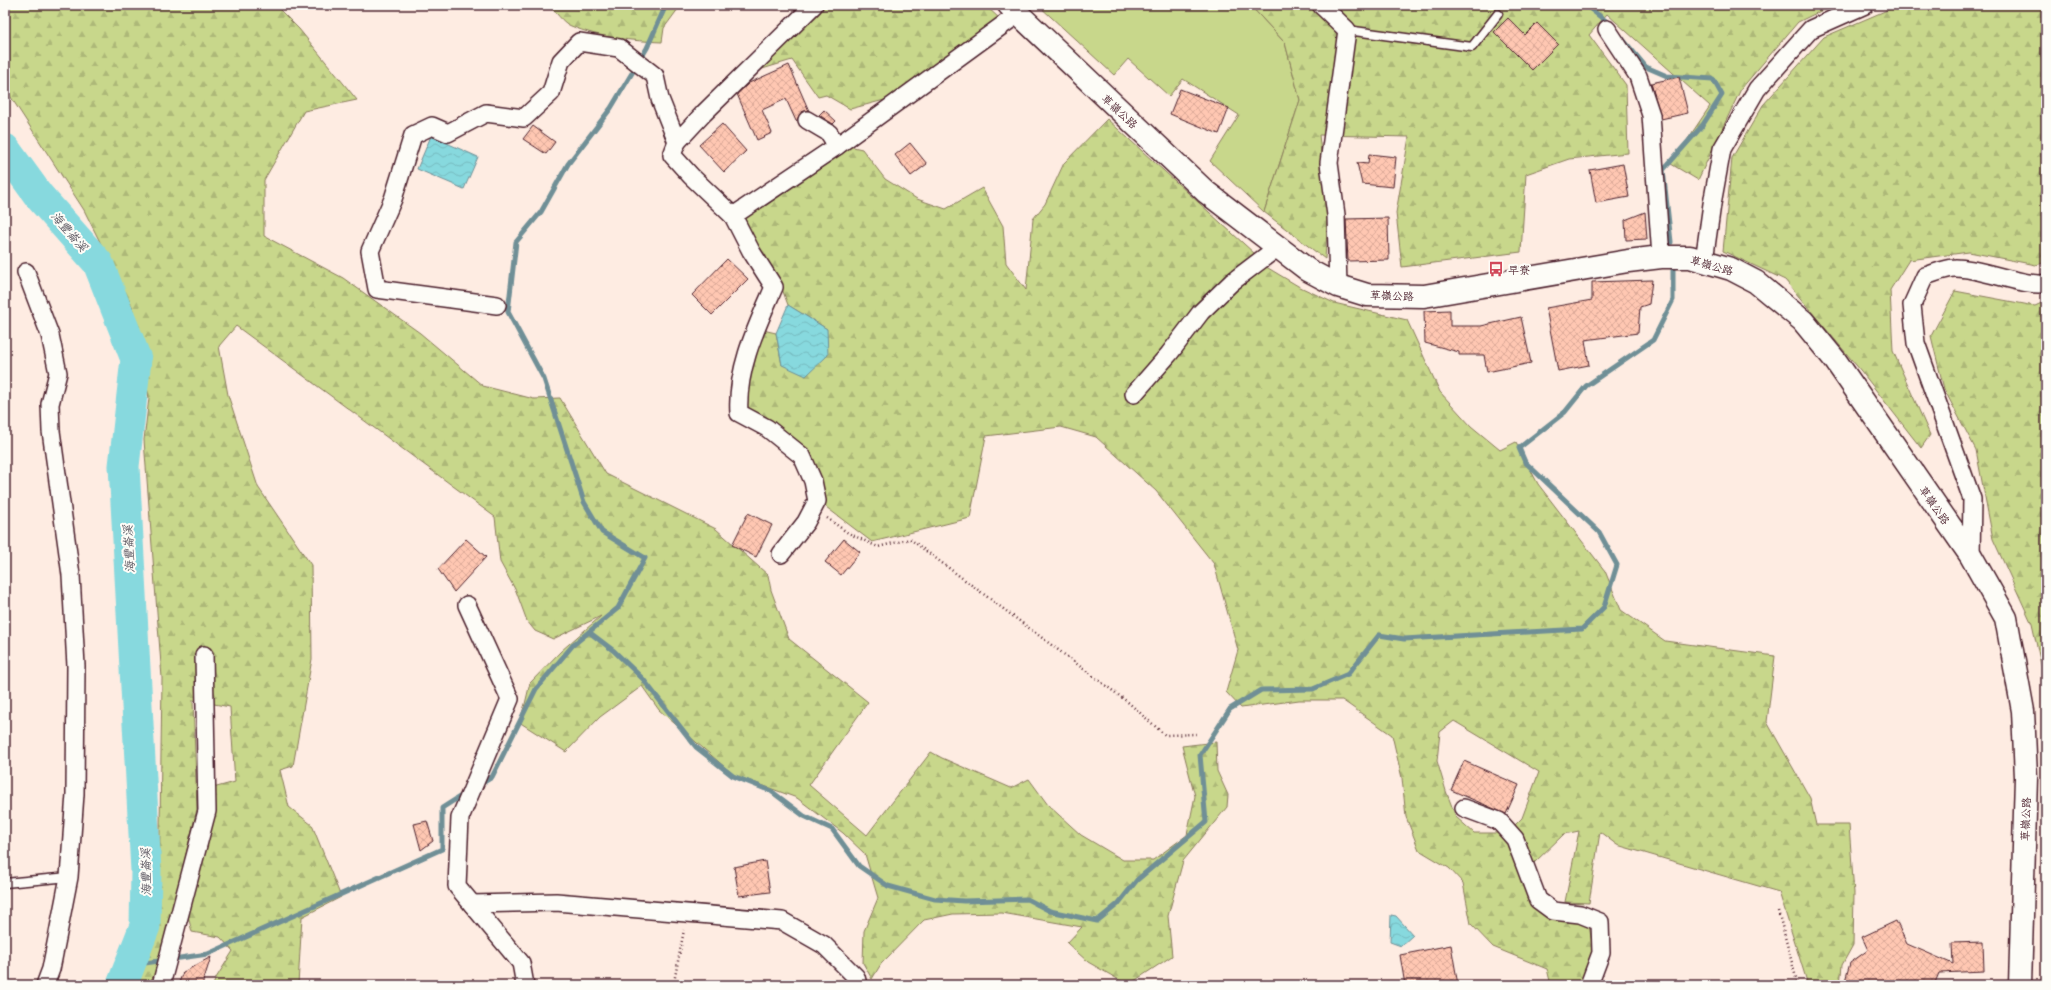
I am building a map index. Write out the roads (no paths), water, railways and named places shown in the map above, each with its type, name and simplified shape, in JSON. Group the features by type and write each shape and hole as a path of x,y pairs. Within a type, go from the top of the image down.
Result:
{"main road":[{"name":"草嶺公路","path":"1013,10 1206,192 1308,270 1338,286 1367,295 1424,296 1661,257 1690,258 1731,269 1756,282 1804,322 1835,360 1971,556 2006,618 2023,711 2026,777 2020,985"}],"street":[{"path":"781,554 806,522 817,501 813,481 802,456 767,428 739,413 738,396 746,359 756,329 774,287 751,251 733,216 691,176 672,155 677,142 704,113 814,5"},
{"path":"1321,5 1347,30 1329,163 1336,215 1338,286"},
{"path":"1704,261 1722,149 1757,89 1811,29 1865,5"},
{"path":"733,216 837,146 1013,10"},
{"path":"1607,29 1638,76 1650,115 1661,257"},
{"path":"497,305 377,289 370,251 394,199 412,135 432,126 448,133 486,114 524,118 552,93 561,60 579,42 619,48 655,76 660,99 677,142"},
{"path":"807,120 829,133 837,146"},
{"path":"1134,394 1169,354 1201,312 1232,282 1278,247"},
{"path":"1971,556 1972,499 1916,342 1912,305 1925,276 1955,268 1997,275 2039,286 2046,283"},
{"path":"26,272 50,335 58,373 50,404 51,424 71,575 76,666 75,794 69,877 52,969 45,985"},
{"path":"467,605 510,698 460,818 457,886 521,963 525,985"},
{"path":"162,979 206,811 204,655"},
{"path":"1464,808 1499,821 1515,839 1538,900 1553,911 1580,914 1600,922 1601,953 1589,985"},
{"path":"472,904 556,902 782,921 824,945 856,977 858,985"}],"lane":[{"path":"1347,30 1472,47 1498,14"},
{"path":"5,884 69,877"}],"water":[{"path":"431,136 478,157 464,189 417,169"},
{"path":"788,305 827,329 828,355 806,376 782,365 776,333"},
{"path":"1391,915 1396,916 1413,935 1401,946 1390,942"}],"waterway":[{"path":"479,785 492,777 536,689 573,645 618,608 645,558 602,532 584,502 544,379 508,312 516,242 541,212 568,164 611,108 647,48 666,5"},
{"path":"1588,7 1611,25"},
{"path":"1621,37 1646,67 1667,76 1713,79 1722,95 1702,126 1663,170 1671,242"},
{"name":"海豐崙溪","path":"5,149 39,196 98,263 136,359 124,466 146,871 145,926 122,985"},
{"path":"589,632 614,651 643,679 696,747 733,776 771,791 804,816 832,829 859,866 888,886 935,899 964,901 1027,899 1050,911 1097,921 1118,904 1137,880 1206,822 1200,755 1230,709 1261,690 1313,689 1348,674 1379,635 1404,639 1582,629 1604,607 1617,565 1599,532 1525,462 1519,448 1565,412 1586,386 1653,340 1673,300 1673,264"},
{"path":"131,965 208,954 442,849 442,808 464,794"}],"place":[{"name":"早寮","path":"1496,269"}]}
